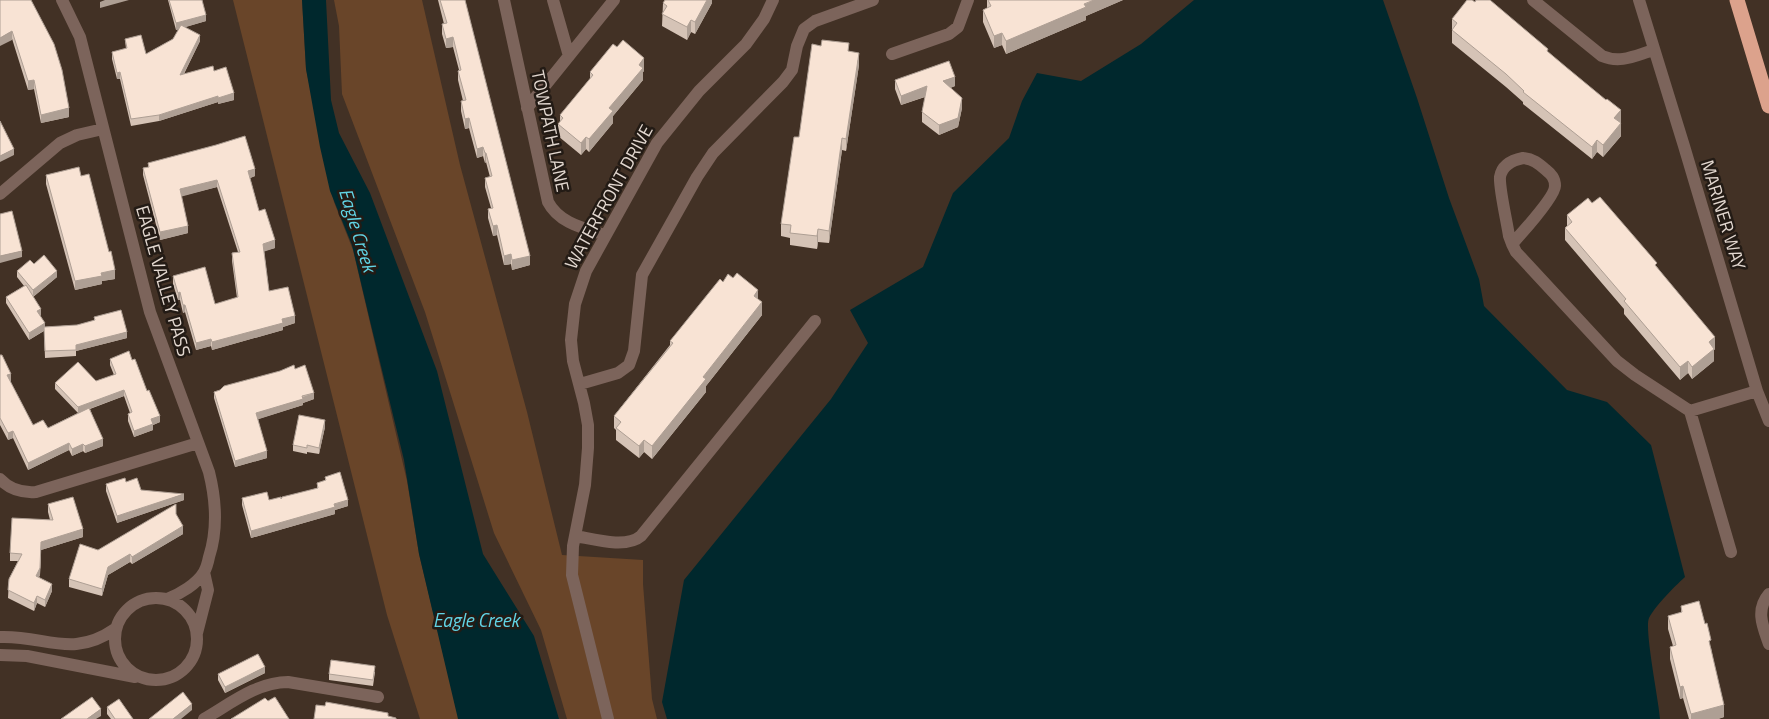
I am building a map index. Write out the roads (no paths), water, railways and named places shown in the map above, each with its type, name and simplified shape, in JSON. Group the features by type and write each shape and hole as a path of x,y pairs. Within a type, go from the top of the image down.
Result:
{"highway":[{"path":"1737,0 1769,106"}],"street":[{"name":"EAGLE VALLEY PASS","path":"0,654 27,656 145,679 164,680 181,672 195,653 197,634 208,590 204,572 213,544 215,508 209,472 155,329 80,37 62,0"},
{"name":"TOWPATH LANE","path":"504,0 545,195 557,216 572,224 605,235"},
{"path":"553,0 570,56"},
{"path":"527,108 614,0"},
{"name":"WATERFRONT DRIVE","path":"608,719 572,576 573,550 585,485 588,448 588,425 580,384 573,361 571,340 574,311 583,277 646,162 666,131 699,90 746,44 764,19 773,0"},
{"path":"580,384 618,373 629,365 634,351 642,275 697,177 713,154 783,82 792,70 797,46 804,29 815,20 872,0"},
{"path":"892,54 949,34 958,27 968,0"},
{"path":"1533,0 1602,56 1610,60 1622,60 1654,50"},
{"name":"MARINER WAY","path":"1639,0 1757,392 1769,421"},
{"path":"0,194 64,140 103,129"},
{"path":"1512,244 1551,197 1555,186 1554,178 1550,172 1530,158 1512,161 1504,168 1500,177 1510,240 1512,244 1516,252 1617,361 1690,411 1731,552"},
{"path":"575,536 611,542 637,540 814,321"},
{"path":"1690,411 1757,392"},
{"path":"0,479 18,491 36,492 198,443"},
{"path":"167,599 181,592 204,572"},
{"path":"1769,594 1760,615 1769,644"},
{"path":"145,679 134,674 122,662 115,646 115,629 125,611 137,602 152,598 167,599 185,609 193,620 197,634"},
{"path":"0,637 72,645 98,639 115,629"},
{"path":"204,719 257,688 278,682 378,696"}],"water":[{"name":"Eagle Creek","path":"302,0 326,0 331,100 339,133 370,193 437,371 483,554 534,636 559,719 458,719 419,554 404,460 352,245 330,191 320,147 306,69"},
{"path":"1194,0 1383,0 1449,198 1479,279 1484,306 1567,390 1607,402 1651,445 1685,577 1661,602 1649,618 1648,636 1660,719 667,719 662,702 684,580 831,399 868,343 850,310 923,267 953,193 1009,138 1022,101 1037,73 1081,81 1141,44"}]}
